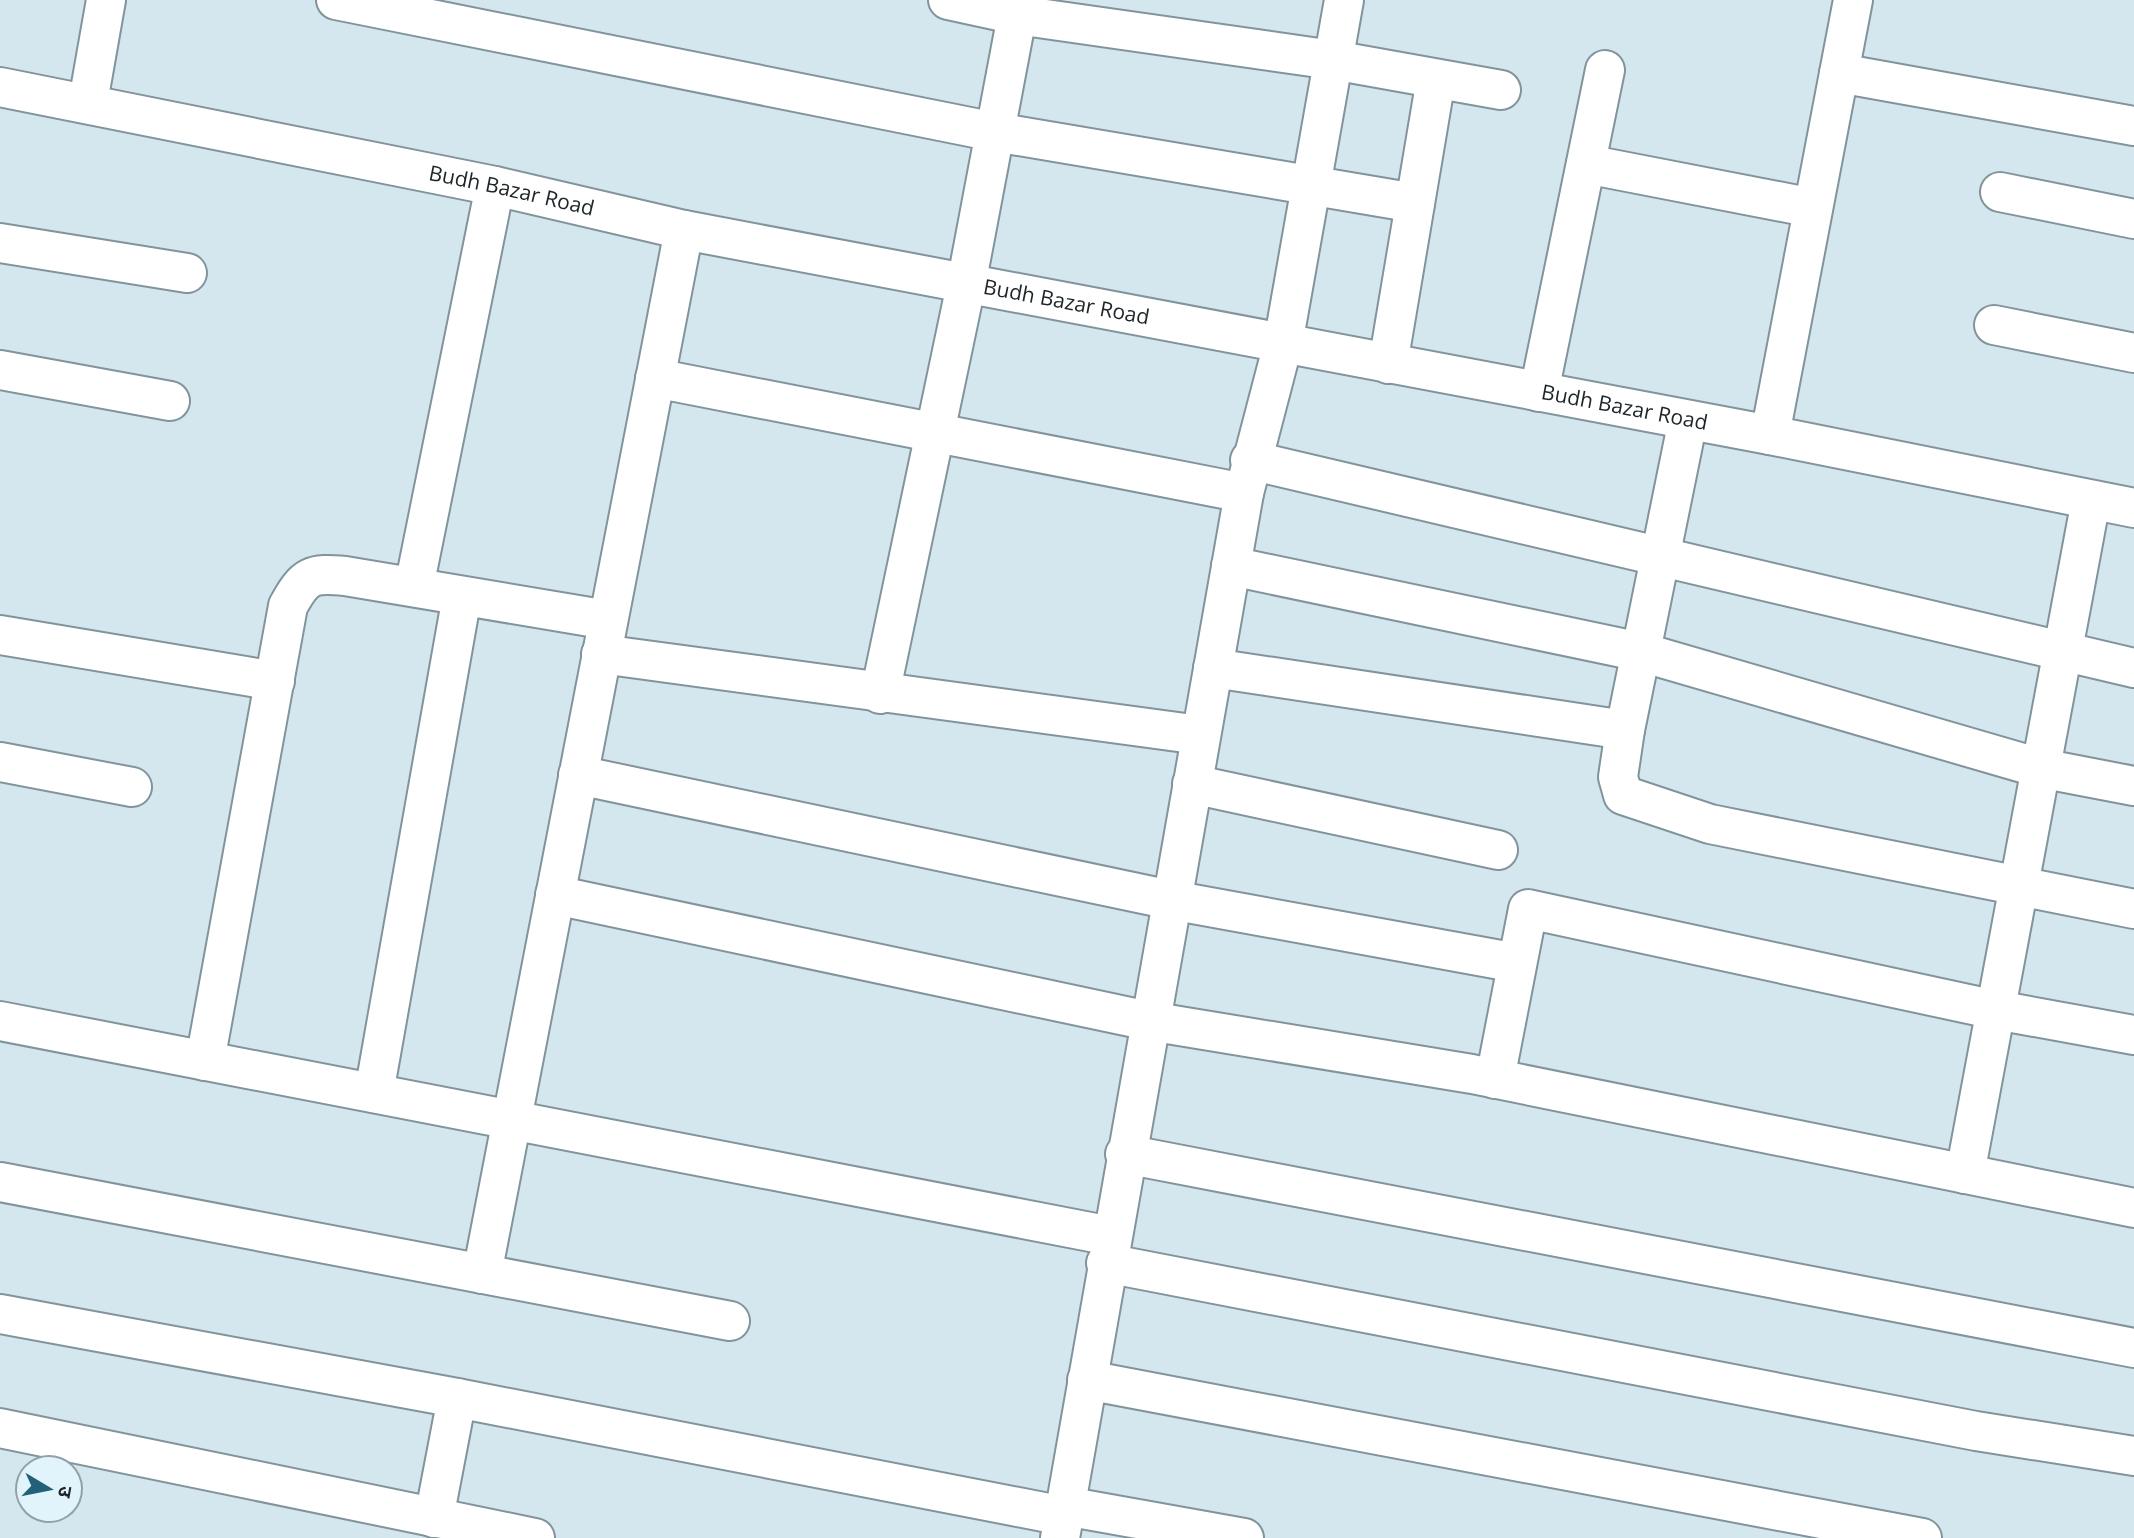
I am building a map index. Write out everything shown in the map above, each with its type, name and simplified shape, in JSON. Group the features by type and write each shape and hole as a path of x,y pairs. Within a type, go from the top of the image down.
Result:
{"street":[{"path":"88,102 106,0"},
{"path":"336,0 995,132 1415,203"},
{"path":"948,0 1018,7 1502,90"},
{"path":"1063,1520 1108,1250 1247,476 1283,344 1343,0"},
{"path":"1770,435 1853,0"},
{"path":"880,694 966,285 1018,7"},
{"path":"1539,392 1605,70"},
{"path":"1839,73 2134,126"},
{"path":"1388,364 1436,79"},
{"name":"Budh Bazar Road","path":"0,86 495,186 684,230 1770,435 2134,508"},
{"path":"1586,164 1813,208"},
{"path":"414,587 495,186"},
{"path":"2000,192 2134,219"},
{"path":"482,1274 684,230"},
{"path":"0,243 187,274"},
{"path":"1994,325 2134,353"},
{"path":"0,370 170,401"},
{"path":"655,378 935,435 1247,476 1660,556 2134,668"},
{"path":"1688,420 1625,730 1618,777 1623,795 1638,803 1710,824 2134,909"},
{"path":"1965,1174 2091,500"},
{"path":"1231,566 1641,652 2040,768 2134,786"},
{"path":"205,1061 288,606 300,583 318,574 461,596 605,637 880,694 1200,735"},
{"path":"374,1093 461,596"},
{"path":"0,635 275,681"},
{"path":"1213,668 1625,730"},
{"path":"0,762 132,787"},
{"path":"578,775 1171,900 1517,964"},
{"path":"1192,785 1499,850"},
{"path":"555,895 1149,1021 1495,1079 2134,1208"},
{"path":"1495,1079 1528,909 1996,1010 2134,1035"},
{"path":"0,1021 513,1120 1108,1250 1976,1431 2134,1457"},
{"path":"1125,1154 2134,1348"},
{"path":"0,1182 730,1321"},
{"path":"0,1314 457,1398 1063,1520 1244,1538"},
{"path":"1087,1380 1922,1538"},
{"path":"434,1518 457,1398"},
{"path":"0,1427 535,1538"}]}
